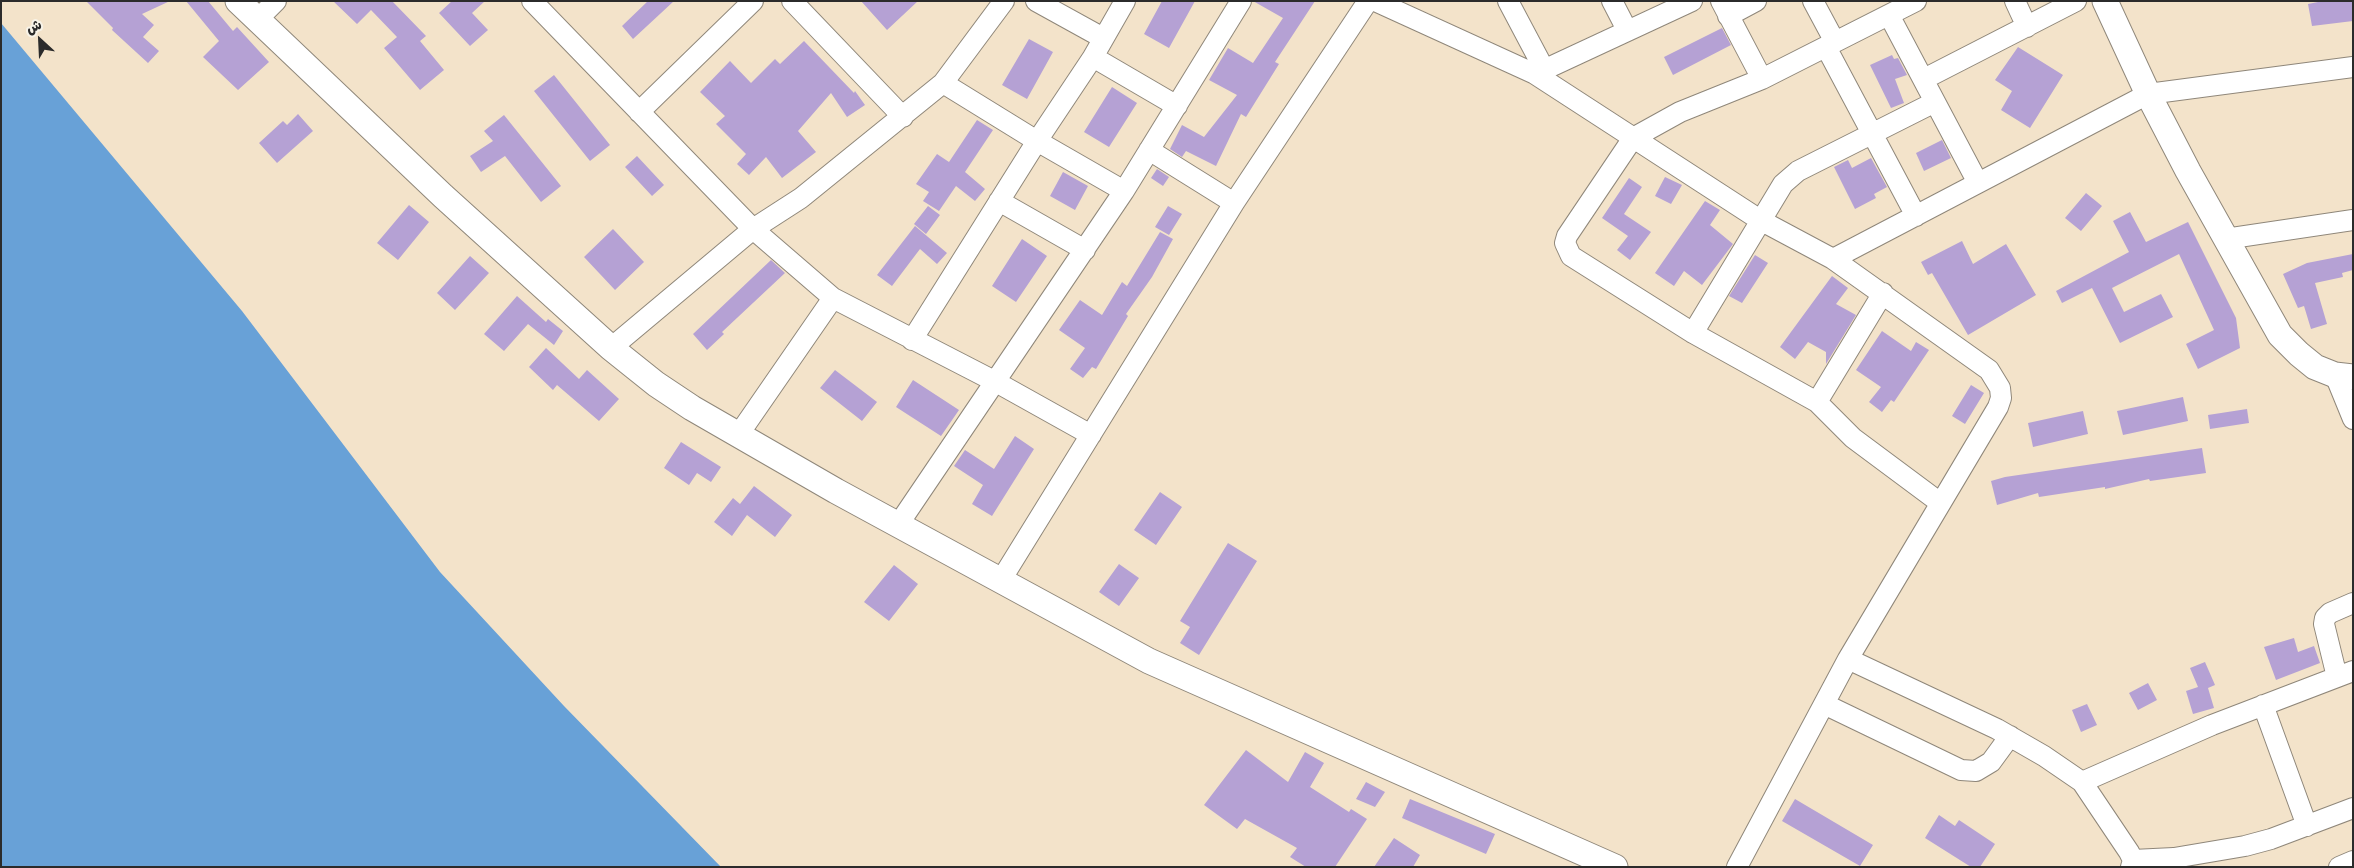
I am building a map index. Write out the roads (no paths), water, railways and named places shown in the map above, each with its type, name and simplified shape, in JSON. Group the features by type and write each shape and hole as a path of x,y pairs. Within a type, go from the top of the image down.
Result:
{"street":[{"path":"238,1 444,196 611,348 656,384 898,525 1149,661 1615,867"},
{"path":"257,20 276,1"},
{"path":"532,1 753,229 833,298 996,382 1092,435"},
{"path":"639,112 753,1"},
{"path":"792,1 903,117"},
{"path":"611,348 753,229 802,198 943,83 1004,1"},
{"path":"1036,1 1103,38"},
{"path":"912,340 1037,141 1093,57 1125,1"},
{"path":"1002,580 1234,203 1368,1"},
{"path":"1375,1 1539,72 1633,138 1760,220 1833,258 1989,370 2000,388 2001,398 1998,407 1939,502 1848,659 1737,867"},
{"path":"1508,1 1539,72"},
{"path":"1612,1 1627,30"},
{"path":"1539,72 1692,1"},
{"path":"1756,1 1724,8 1762,80"},
{"path":"1813,1 1830,45 1872,133 1916,216"},
{"path":"2015,1 2027,27"},
{"path":"1924,79 2076,1"},
{"path":"2105,1 2148,94 2225,239 2280,335 2299,354 2316,367 2344,376 2353,419"},
{"path":"898,525 1124,191 1177,106 1236,3"},
{"path":"1910,3 1762,80 1680,112 1633,138 1567,236 1565,243 1566,250 1571,256 1693,333 1817,402 1864,447 1939,502"},
{"path":"1889,15 1978,183"},
{"path":"1093,57 1177,106"},
{"path":"1833,258 2148,94 2353,67"},
{"path":"943,83 1037,141 1124,191"},
{"path":"1693,333 1783,184 1798,171 1935,102"},
{"path":"1149,150 1234,203"},
{"path":"1000,201 1085,250"},
{"path":"2225,239 2353,220"},
{"path":"1817,402 1883,293"},
{"path":"739,434 833,298"},
{"path":"2082,782 2263,705 2345,674 2324,624 2330,614 2353,603"},
{"path":"1848,659 2010,736 2082,782 2132,863 2218,852 2272,839 2353,808"},
{"path":"1824,704 1961,770 1976,771 1991,762 2010,736"},
{"path":"2263,705 2307,826"},
{"path":"2339,867 2353,861"}],"water":[{"path":"1,23 242,311 440,572 564,706 721,867 1,867"}]}
